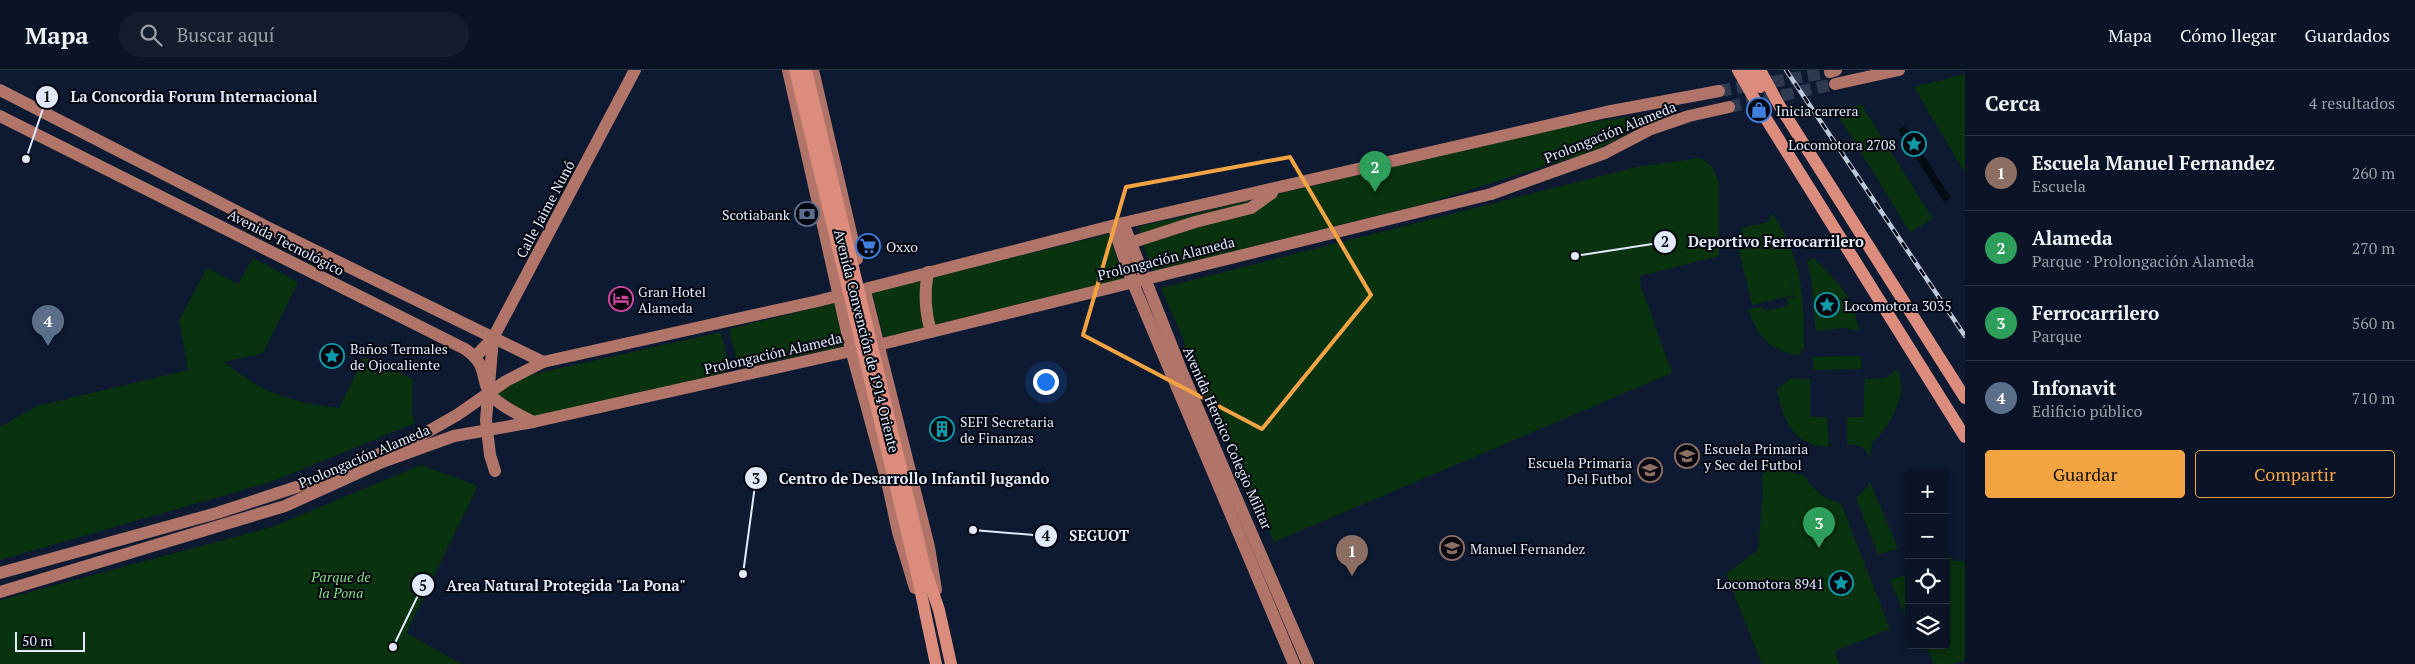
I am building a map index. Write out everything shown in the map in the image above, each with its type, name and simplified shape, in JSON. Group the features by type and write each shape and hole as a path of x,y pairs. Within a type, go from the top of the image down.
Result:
{"main road":[{"name":"Calle Jaime Nunó","path":"475,357 492,338 635,70"},
{"name":"Avenida Convención de 1914 Oriente","path":"788,70 851,350 887,481 898,532 936,664"},
{"name":"Avenida Convención de 1914 Oriente","path":"795,70 921,571 939,610"},
{"name":"Avenida Convención de 1914 Oriente","path":"806,70 921,571 924,617"},
{"name":"Avenida Convención de 1914 Oriente","path":"813,70 864,288 929,548 939,610 951,664"},
{"path":"1738,70 1762,114 1965,437"},
{"path":"1750,70 1768,102 1778,105"},
{"path":"1760,70 1778,105 1965,398"},
{"path":"1835,84 1899,70"},
{"name":"Avenida Tecnológico","path":"0,90 269,228 543,362"},
{"name":"Prolongación Alameda","path":"0,573 217,513 305,485 355,466 420,436 456,415 506,381 543,362 818,301 1118,225 1276,190 1606,112 1719,91"},
{"name":"Prolongación Alameda","path":"0,592 285,506 382,462 447,438 533,422 878,345 1491,194 1605,153 1651,129 1689,116 1729,107"},
{"name":"Avenida Tecnológico","path":"0,116 465,349 475,357"},
{"path":"1126,246 1195,222 1251,208 1276,190"},
{"name":"Avenida Heroico Colegio Militar","path":"1118,225 1138,280 1294,664"},
{"path":"828,251 843,252 854,244"},
{"path":"818,301 832,270"},
{"path":"928,272 925,287 926,310 931,332"},
{"name":"Avenida Heroico Colegio Militar","path":"1138,280 1308,664"},
{"path":"492,338 488,370 489,393 486,432 494,471"},
{"path":"475,357 484,372 489,393 495,399 533,422"},
{"path":"863,393 878,386 888,388 890,391"},
{"path":"382,462 393,454 465,416 480,406 489,393"}],"highlighted area":[{"path":"1290,157 1371,295 1262,429 1083,335 1126,187"}],"green space":[{"path":"1965,74 1965,173 1914,87"},
{"path":"1861,104 1933,219 1910,232 1836,112"},
{"path":"1640,115 1646,117 1646,124 1594,151 1421,205 1152,271 1138,227 1564,126"},
{"path":"1701,158 1712,167 1719,182 1719,256 1640,276 1640,283 1672,373 1274,542 1215,409 1209,403 1189,369 1184,341 1161,288 1636,167"},
{"path":"1772,213 1790,245 1802,294 1804,349 1798,356 1787,353 1765,340 1756,328 1748,309 1762,307 1764,311 1788,306 1787,298 1795,297 1787,265 1794,295 1752,305 1737,242 1744,240 1741,228 1768,222"},
{"path":"1109,234 1124,279 884,338 872,292"},
{"path":"253,258 298,282 263,353 224,362 265,389 306,403 339,408 364,357 413,379 412,414 415,423 274,481 0,560 0,427 37,406 188,370 179,320 207,268 238,284"},
{"path":"1813,258 1843,290 1853,308 1859,331 1843,328 1816,331 1812,288 1807,262"},
{"path":"835,303 845,346 739,369 729,329"},
{"path":"721,332 730,371 521,423 508,414 501,402 499,391 530,375"},
{"path":"1861,356 1861,369 1813,370 1813,357"},
{"path":"1898,369 1901,386 1899,402 1888,424 1872,443 1870,458 1862,447 1847,445 1847,417 1863,417 1865,379 1885,378"},
{"path":"1790,379 1810,379 1810,417 1827,417 1829,447 1806,441 1791,429 1782,411 1777,389"},
{"name":"Parque de la Pona","path":"421,465 478,486 406,633 462,664 0,664 0,600 272,527"},
{"path":"1769,468 1804,475 1819,493 1841,503 1890,629 1835,651 1839,664 1762,664 1726,574 1758,550 1763,492 1762,476"},
{"path":"1870,482 1898,548 1878,555 1856,498"},
{"path":"1950,555 1954,561 1963,561 1965,564 1965,660 1953,664 1934,664 1928,649 1950,649"},
{"path":"1905,575 1905,616 1890,580"}],"shaded area":[{"path":"1905,126 1951,198 1944,202 1898,130"}],"tunnel":[{"path":"1719,91 1830,72"},
{"path":"1729,107 1835,84"}],"railway":[{"path":"1786,70 1965,336"}],"place":[{"name":"Inicia carrera","path":"1759,110"},
{"name":"Locomotora 2708","path":"1914,144"},
{"name":"La Concordia Forum Internacional","path":"26,159"},
{"name":"Alameda","path":"1375,192"},
{"name":"Scotiabank","path":"807,214"},
{"name":"Oxxo","path":"868,246"},
{"name":"Deportivo Ferrocarrilero","path":"1575,256"},
{"name":"Gran Hotel Alameda","path":"621,299"},
{"name":"Locomotora 3035","path":"1827,305"},
{"name":"Infonavit","path":"48,346"},
{"name":"Baños Termales de Ojocaliente","path":"332,356"},
{"name":"SEFI Secretaria de Finanzas","path":"942,429"},
{"name":"Escuela Primaria y Sec del Futbol","path":"1687,456"},
{"name":"Escuela Primaria Del Futbol","path":"1650,470"},
{"name":"SEGUOT","path":"973,530"},
{"name":"Manuel Fernandez","path":"1452,548"},
{"name":"Ferrocarrilero","path":"1819,548"},
{"name":"Centro de Desarrollo Infantil Jugando","path":"743,574"},
{"name":"Escuela Manuel Fernandez","path":"1352,576"},
{"name":"Locomotora 8941","path":"1841,583"},
{"name":"Area Natural Protegida \"La Pona\"","path":"393,647"}]}
